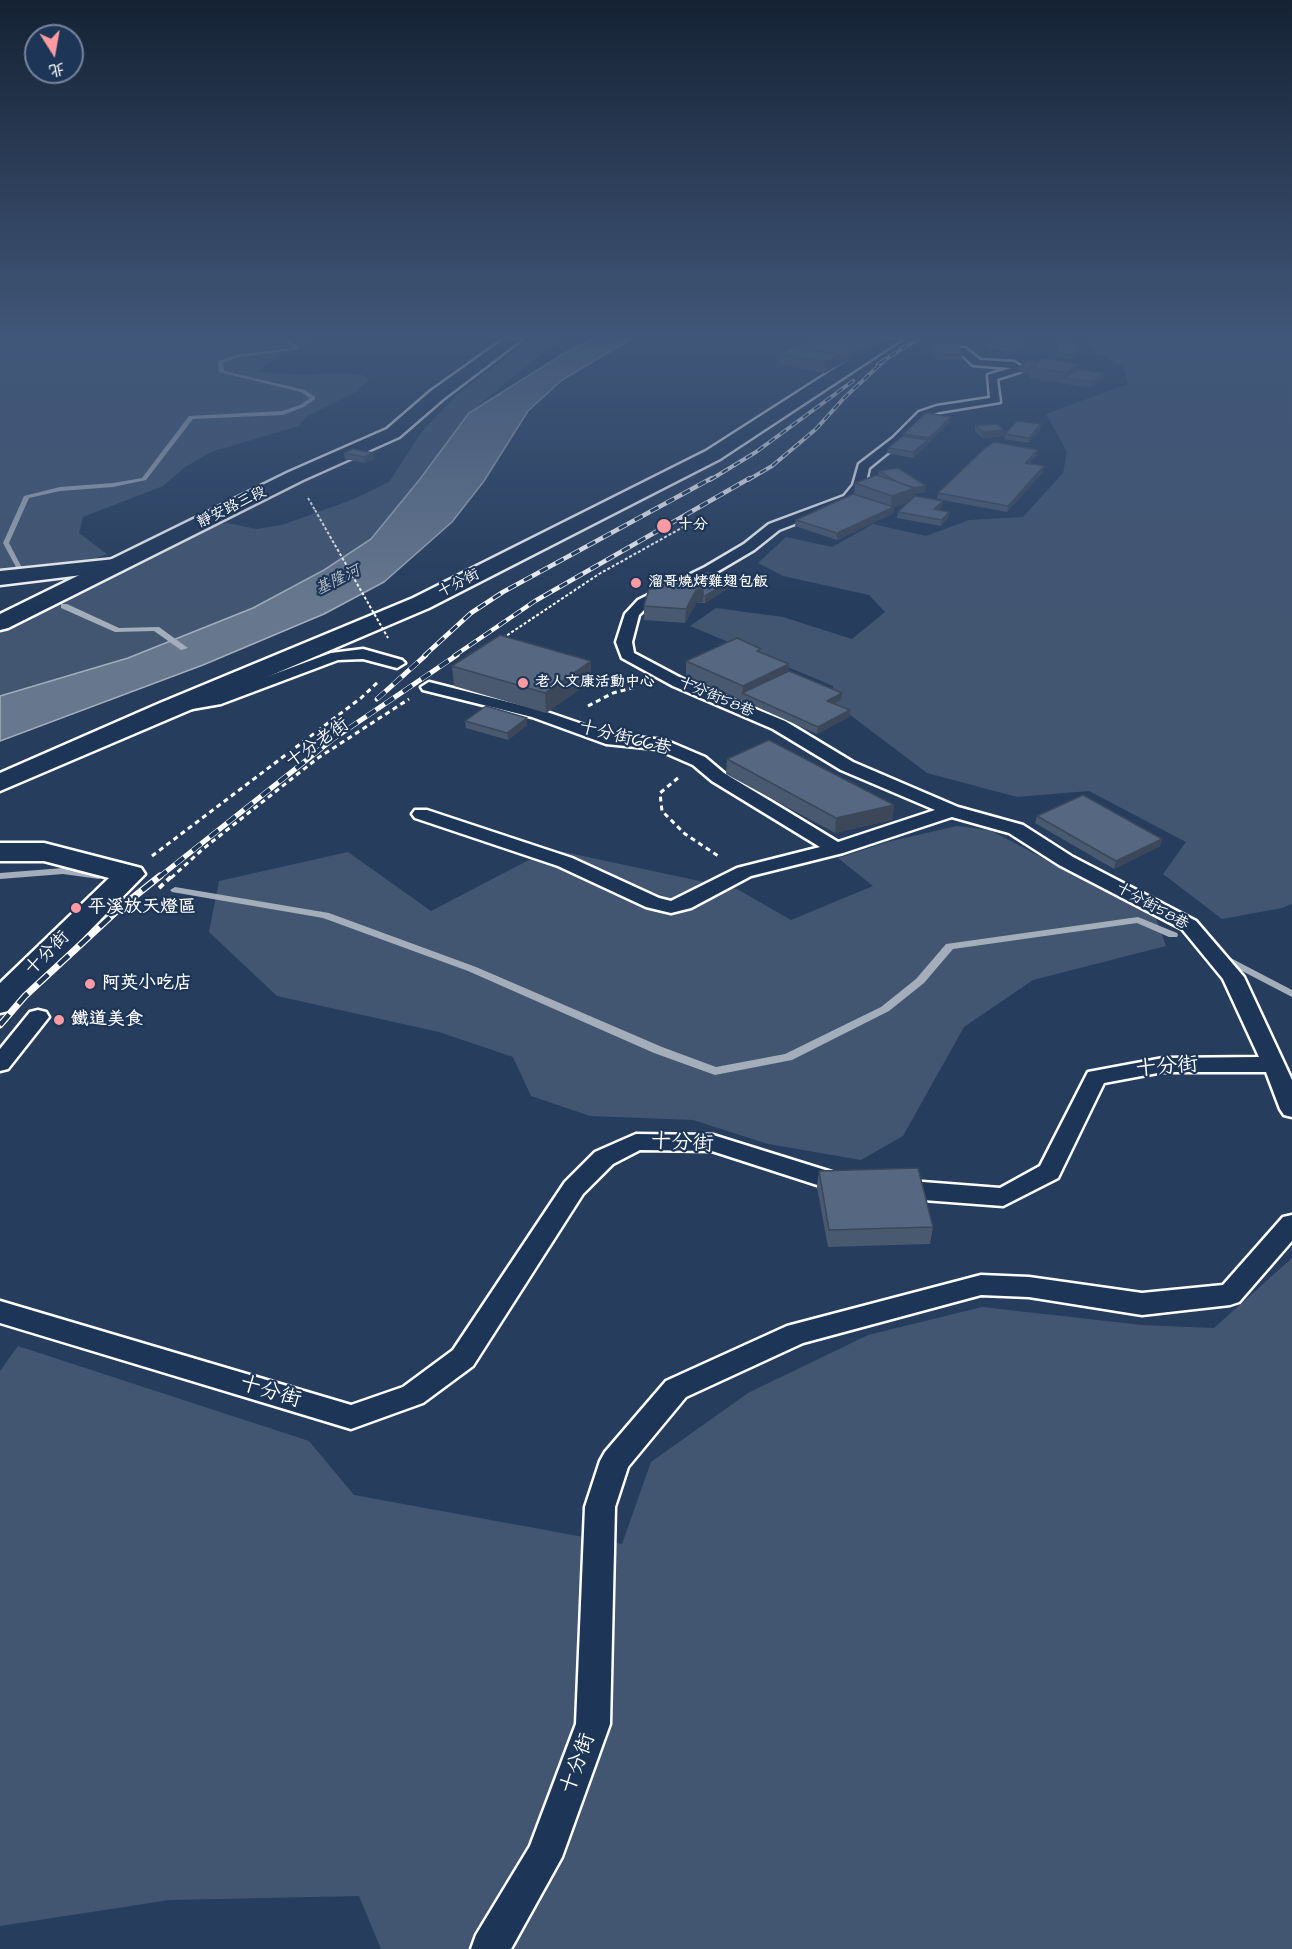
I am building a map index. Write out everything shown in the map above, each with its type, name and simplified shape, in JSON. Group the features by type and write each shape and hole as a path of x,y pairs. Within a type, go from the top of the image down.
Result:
{"street":[{"name":"靜安路三段","path":"0,623 49,597 397,430"},
{"name":"十分街","path":"0,783 169,708 421,603 713,455 751,430"},
{"path":"0,578 115,565"},
{"path":"0,589 49,597"},
{"path":"0,852 44,852 141,884"},
{"name":"十分街","path":"0,1002 141,884"}],"lane":[{"name":"十分街58巷","path":"907,430 863,467 859,486 848,499 774,527 739,553 643,603 632,614 624,642 627,655 679,683 779,725 847,766 952,811 1016,829 1066,861 1190,925 1233,977 1274,1064"},
{"path":"169,708 215,701 336,656 363,654 397,663"},
{"name":"十分街66巷","path":"429,687 561,722 612,740 659,744 699,761 718,777 836,849"},
{"path":"421,814 565,862 653,903 672,907 684,904 744,872 836,849 952,811"},
{"path":"0,1064 38,1017"},
{"path":"1274,1064 1292,1109"},
{"name":"十分街","path":"0,1312 351,1417 413,1395 463,1359 574,1188 604,1158 636,1142 713,1143 848,1186 1003,1197 1049,1172 1096,1077 1163,1065 1274,1064"},
{"name":"十分街","path":"490,1949 544,1857 593,1724 600,1507 615,1461 676,1389 797,1334 981,1285 1029,1287 1142,1304 1230,1295 1292,1224"}],"path":[{"path":"315,510 387,638 397,663"},
{"path":"503,639 599,574 694,521"},
{"name":"十分老街","path":"141,884 361,698 397,663"},
{"path":"561,722 613,693 644,685 679,683"},
{"name":"十分老街","path":"141,884 203,849 318,758 429,687"},
{"path":"699,761 660,793 662,811 685,834 744,872"}],"shaded area":[{"path":"0,430 286,430 211,452 185,467 163,486 83,517 79,533 107,554 87,562 0,570"},
{"path":"423,430 456,430 371,539 324,570 253,608 128,658 0,696 0,633 40,607 214,526 227,523 257,529 282,525 354,499 389,482"},
{"path":"1055,430 1292,430 1292,904 1282,908 1222,919 1163,874 1186,842 1089,791 1017,797 927,773 833,702 833,686 690,626 716,608 783,617 852,639 885,612 869,595 783,576 758,563 786,537 832,547 873,524 926,536 969,520 1023,517 1063,473 1067,452"},
{"path":"957,826 990,830 1156,918 1166,946 1033,980 964,1027 903,1136 861,1160 768,1144 693,1120 590,1116 531,1096 513,1057 439,1032 277,996 209,932 219,881 348,852 431,911 550,849 737,889 791,920 873,886 838,858 891,841"},
{"path":"1292,1258 1292,1949 381,1949 359,1896 170,1900 0,1926 0,1371 18,1346 309,1441 354,1495 622,1544 651,1462 748,1393 868,1335 982,1307 1142,1325 1214,1328"}],"water":[{"name":"基隆河","path":"456,430 516,430 484,481 452,522 384,582 324,614 203,665 0,741 0,696 128,658 253,608 324,570 371,539"}],"building":[{"path":"907,430 937,430 929,438 903,434"},
{"path":"980,430 1004,430 983,432"},
{"path":"1009,430 1036,430 1029,438 1005,434"},
{"path":"903,436 928,440 913,452 888,448"},
{"path":"994,442 1038,450 1025,463 1044,466 1008,506 938,493 985,448"},
{"path":"353,449 373,453 364,457 344,453"},
{"path":"898,468 926,486 913,488 879,471"},
{"path":"877,475 915,488 892,496 855,483"},
{"path":"853,494 894,507 837,533 796,520"},
{"path":"915,496 943,501 934,509 949,512 942,520 898,512"},
{"path":"707,572 733,579 703,596 703,589 687,585"},
{"path":"669,580 703,589 696,590 686,609 644,606 649,589 661,588"},
{"path":"500,635 591,661 545,693 452,666"},
{"path":"737,638 761,649 757,651 789,664 743,686 686,661"},
{"path":"789,671 842,693 827,701 850,710 818,727 742,693"},
{"path":"486,706 527,718 507,733 465,721"},
{"path":"769,740 894,805 836,818 727,759"},
{"path":"1083,795 1162,839 1116,861 1037,816"},
{"path":"918,1168 933,1227 829,1230 819,1171"}],"waterway":[{"path":"26,581 6,543 26,497 60,489 113,485 144,479 181,430"},
{"path":"64,606 118,630 156,629 184,648"},
{"path":"0,876 63,871 99,876"},
{"path":"175,890 325,915 472,969 658,1050 715,1071 788,1057 885,1009 920,981 950,946 1138,920 1173,935"},
{"path":"1223,957 1292,994"}],"railway":[{"path":"710,480 756,452 786,430"},
{"path":"748,480 772,466 815,430"},
{"path":"424,656 471,613 503,592 712,478"},
{"path":"454,656 535,601 750,478"},
{"path":"377,699 426,655"},
{"path":"158,878 333,739 457,655"},
{"path":"0,1025 25,996 120,908 160,876"}],"place":[{"name":"十分","path":"664,526"},
{"name":"溜哥燒烤雞翅包飯","path":"636,583"},
{"name":"老人文康活動中心","path":"523,683"},
{"name":"平溪放天燈區","path":"76,908"},
{"name":"阿英小吃店","path":"90,984"},
{"name":"鐵道美食","path":"59,1020"}]}
